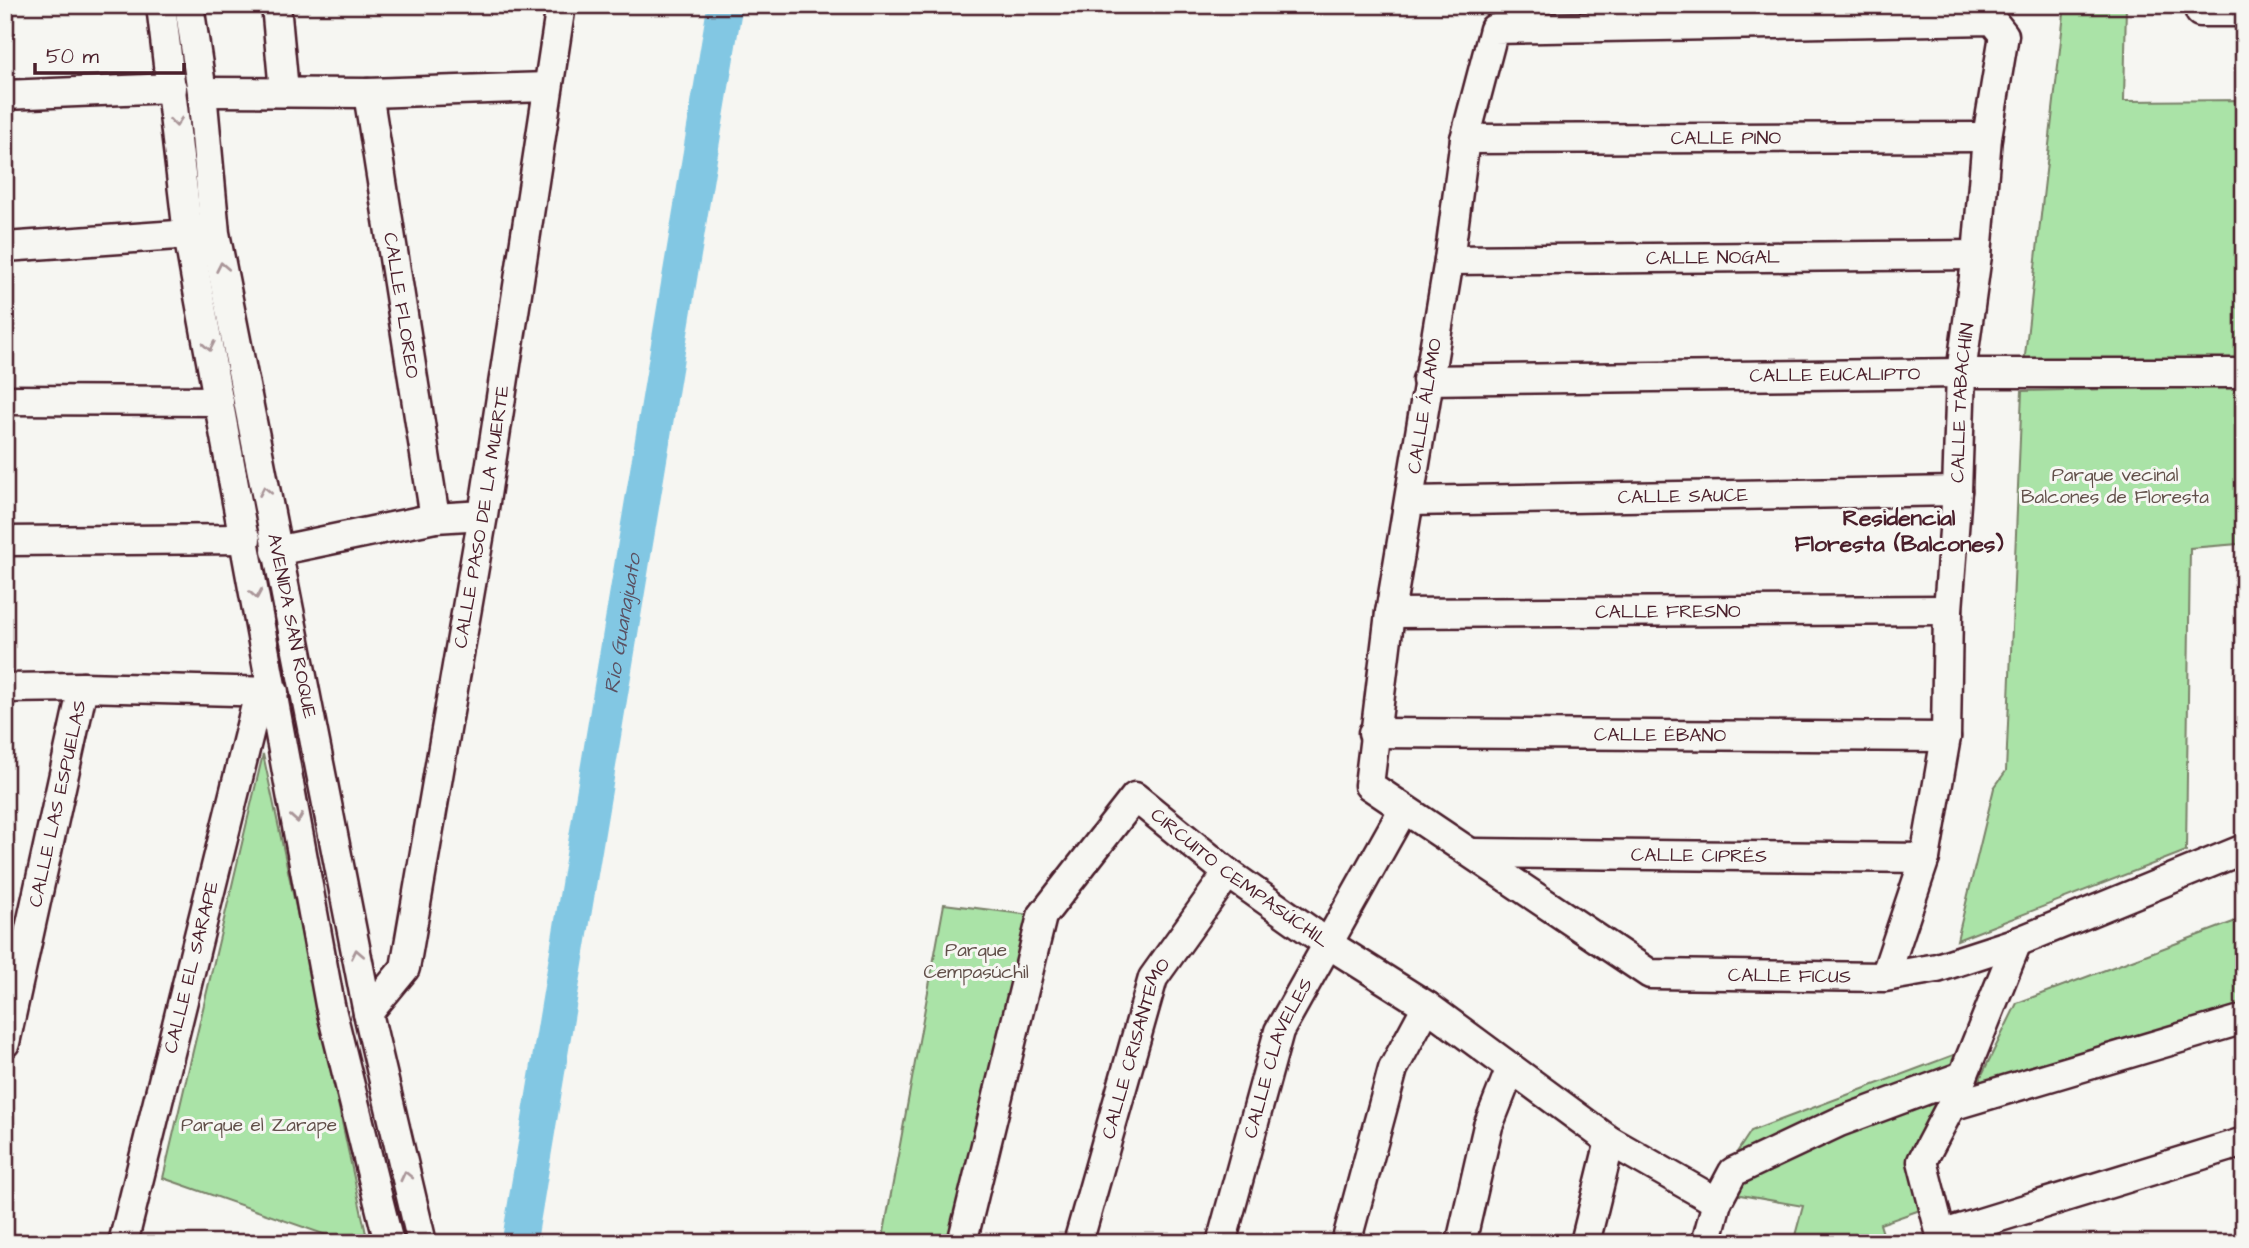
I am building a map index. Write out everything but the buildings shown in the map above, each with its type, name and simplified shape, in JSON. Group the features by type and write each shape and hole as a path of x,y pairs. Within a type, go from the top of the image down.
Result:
{"street":[{"name":"AVENIDA SAN ROQUE","path":"161,5 180,164 202,234 276,551 369,1013 422,1243"},
{"name":"AVENIDA SAN ROQUE","path":"189,5 202,92 202,234 197,285 246,539 267,693 330,1005 389,1243"},
{"path":"276,5 285,91"},
{"name":"CALLE PASO DE LA MUERTE","path":"369,1013 405,968 483,515 561,5"},
{"path":"2200,12 2244,12"},
{"name":"CALLE TABACHÍN","path":"1494,29 1992,20 2004,35 1987,137 1977,255 1961,373 1957,491 1948,610 1946,737 1925,858 1885,977"},
{"name":"CALLE ÁLAMO","path":"1369,785 1373,733 1390,613 1449,260 1465,139 1494,29"},
{"path":"202,92 368,93 548,87"},
{"path":"5,95 172,88"},
{"name":"CALLE FLOREO","path":"368,93 435,518"},
{"name":"CALLE PINO","path":"1465,139 1987,137"},
{"path":"121,238 162,221 175,200 180,164"},
{"path":"5,247 202,234"},
{"path":"121,238 181,267 197,285"},
{"name":"CALLE NOGAL","path":"1449,260 1977,255"},
{"name":"CALLE EUCALIPTO","path":"1427,380 1961,373 2244,373"},
{"path":"5,400 219,401"},
{"name":"CALLE SAUCE","path":"1410,501 1957,491"},
{"path":"276,551 435,518 483,515"},
{"path":"5,541 246,539"},
{"name":"CALLE FRESNO","path":"1390,613 1948,610"},
{"path":"5,688 83,687 267,693"},
{"name":"CALLE LAS ESPUELAS","path":"5,1043 83,687"},
{"name":"CALLE EL SARAPE","path":"122,1243 267,693"},
{"name":"CALLE ÉBANO","path":"1373,733 1946,737"},
{"name":"CALLE FICUS","path":"1369,785 1650,974 1885,977 1937,968 2017,942 2244,849"},
{"name":"CIRCUITO CEMPASÚCHIL","path":"962,1243 1042,916 1135,797 1228,873 1327,943 1427,1006 1610,1141 1717,1202"},
{"name":"CALLE CLAVELES","path":"1221,1243 1279,1031 1403,810"},
{"name":"CALLE CIPRÉS","path":"1473,853 1925,858"},
{"name":"CALLE CRISANTEMO","path":"1078,1243 1153,978 1228,873"},
{"path":"2017,942 1951,1106 1922,1161 1942,1239 2244,1142"},
{"path":"1346,1243 1393,1069 1427,1006"},
{"path":"1951,1106 2244,1018"},
{"path":"1461,1243 1488,1126 1511,1069"},
{"path":"1706,1243 1717,1202 1733,1172 1839,1122 1963,1076"},
{"path":"1585,1243 1610,1141"}],"green space":[{"path":"2065,5 2126,5 2124,101 2244,100 2244,362 2024,364"},
{"name":"Parque vecinal Balcones de Floresta","path":"2240,386 2238,544 2190,548 2186,851 1957,940 1994,788 2006,771 2022,391"},
{"name":"Parque el Zarape","path":"263,754 368,1243 349,1243 163,1178"},
{"name":"Parque Cempasúchil","path":"944,904 1031,915 948,1243 882,1243"},
{"path":"2244,918 2244,1008 1975,1089 2017,1003"},
{"path":"1964,1051 1909,1170 1920,1210 1880,1224 1886,1243 1793,1243 1803,1206 1712,1190 1751,1131"}],"waterway":[{"name":"Río Guanajuato","path":"519,1243 725,5"}],"district":[{"name":"Residencial Floresta (Balcones)","path":"1899,531"}]}
